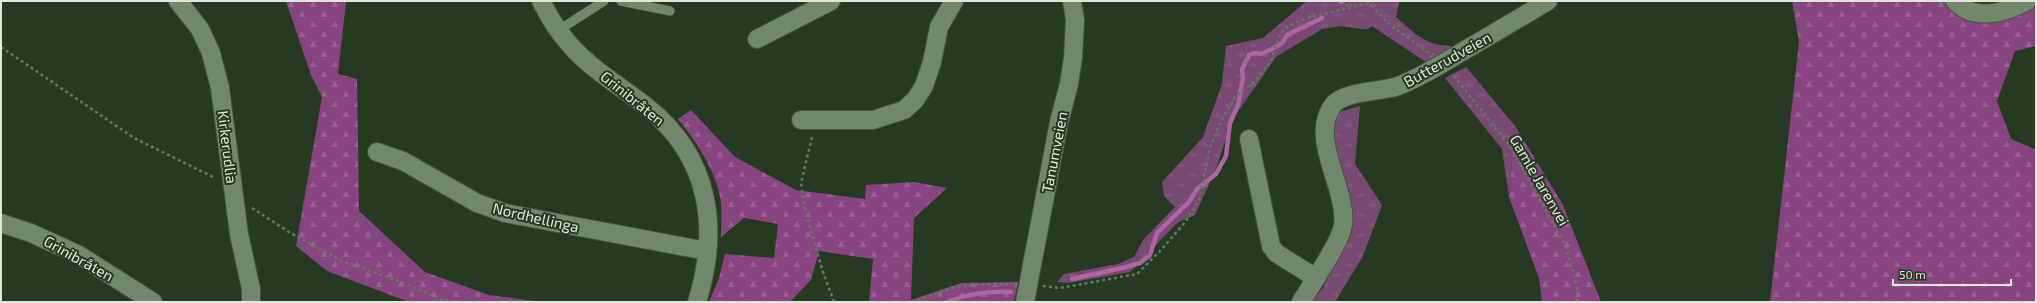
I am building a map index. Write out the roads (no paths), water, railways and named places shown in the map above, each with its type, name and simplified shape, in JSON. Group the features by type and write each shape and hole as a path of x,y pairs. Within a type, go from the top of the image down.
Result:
{"street":[{"name":"Kirkerudlia","path":"178,1 200,29 208,47 220,88 239,234 251,289 250,302"},
{"name":"Grinibråten","path":"541,1 571,47 648,108 672,130 696,166 705,195 709,227 703,281 696,302"},
{"path":"757,39 831,1"},
{"path":"808,121 873,120 904,110 915,100 924,86 939,28 954,1"},
{"name":"Tanumveien","path":"1025,302 1059,122 1069,84 1073,58 1075,20 1072,1"},
{"name":"Butterudveien","path":"1301,302 1316,278 1343,225 1341,203 1324,130 1327,114 1333,104 1340,98 1377,92 1398,86 1431,71 1548,1"},
{"path":"1955,1 1960,7 1973,12 1988,14 2004,12 2027,1"},
{"path":"1249,139 1271,246 1276,253 1316,278"},
{"name":"Nordhellinga","path":"376,152 403,161 477,203 506,213 707,251"},
{"name":"Grinibråten","path":"1,223 31,233 79,255 153,302"}],"lane":[{"path":"559,30 604,1"},
{"path":"621,1 670,11"}],"waterway":[{"path":"1072,279 1140,263 1150,255 1157,233 1189,202 1197,189 1216,174 1226,156 1230,123 1238,105 1243,78 1242,69 1249,55 1254,53 1261,54 1276,47 1282,43 1287,35 1322,18"},
{"path":"947,302 962,297 979,294 1011,292"}]}
